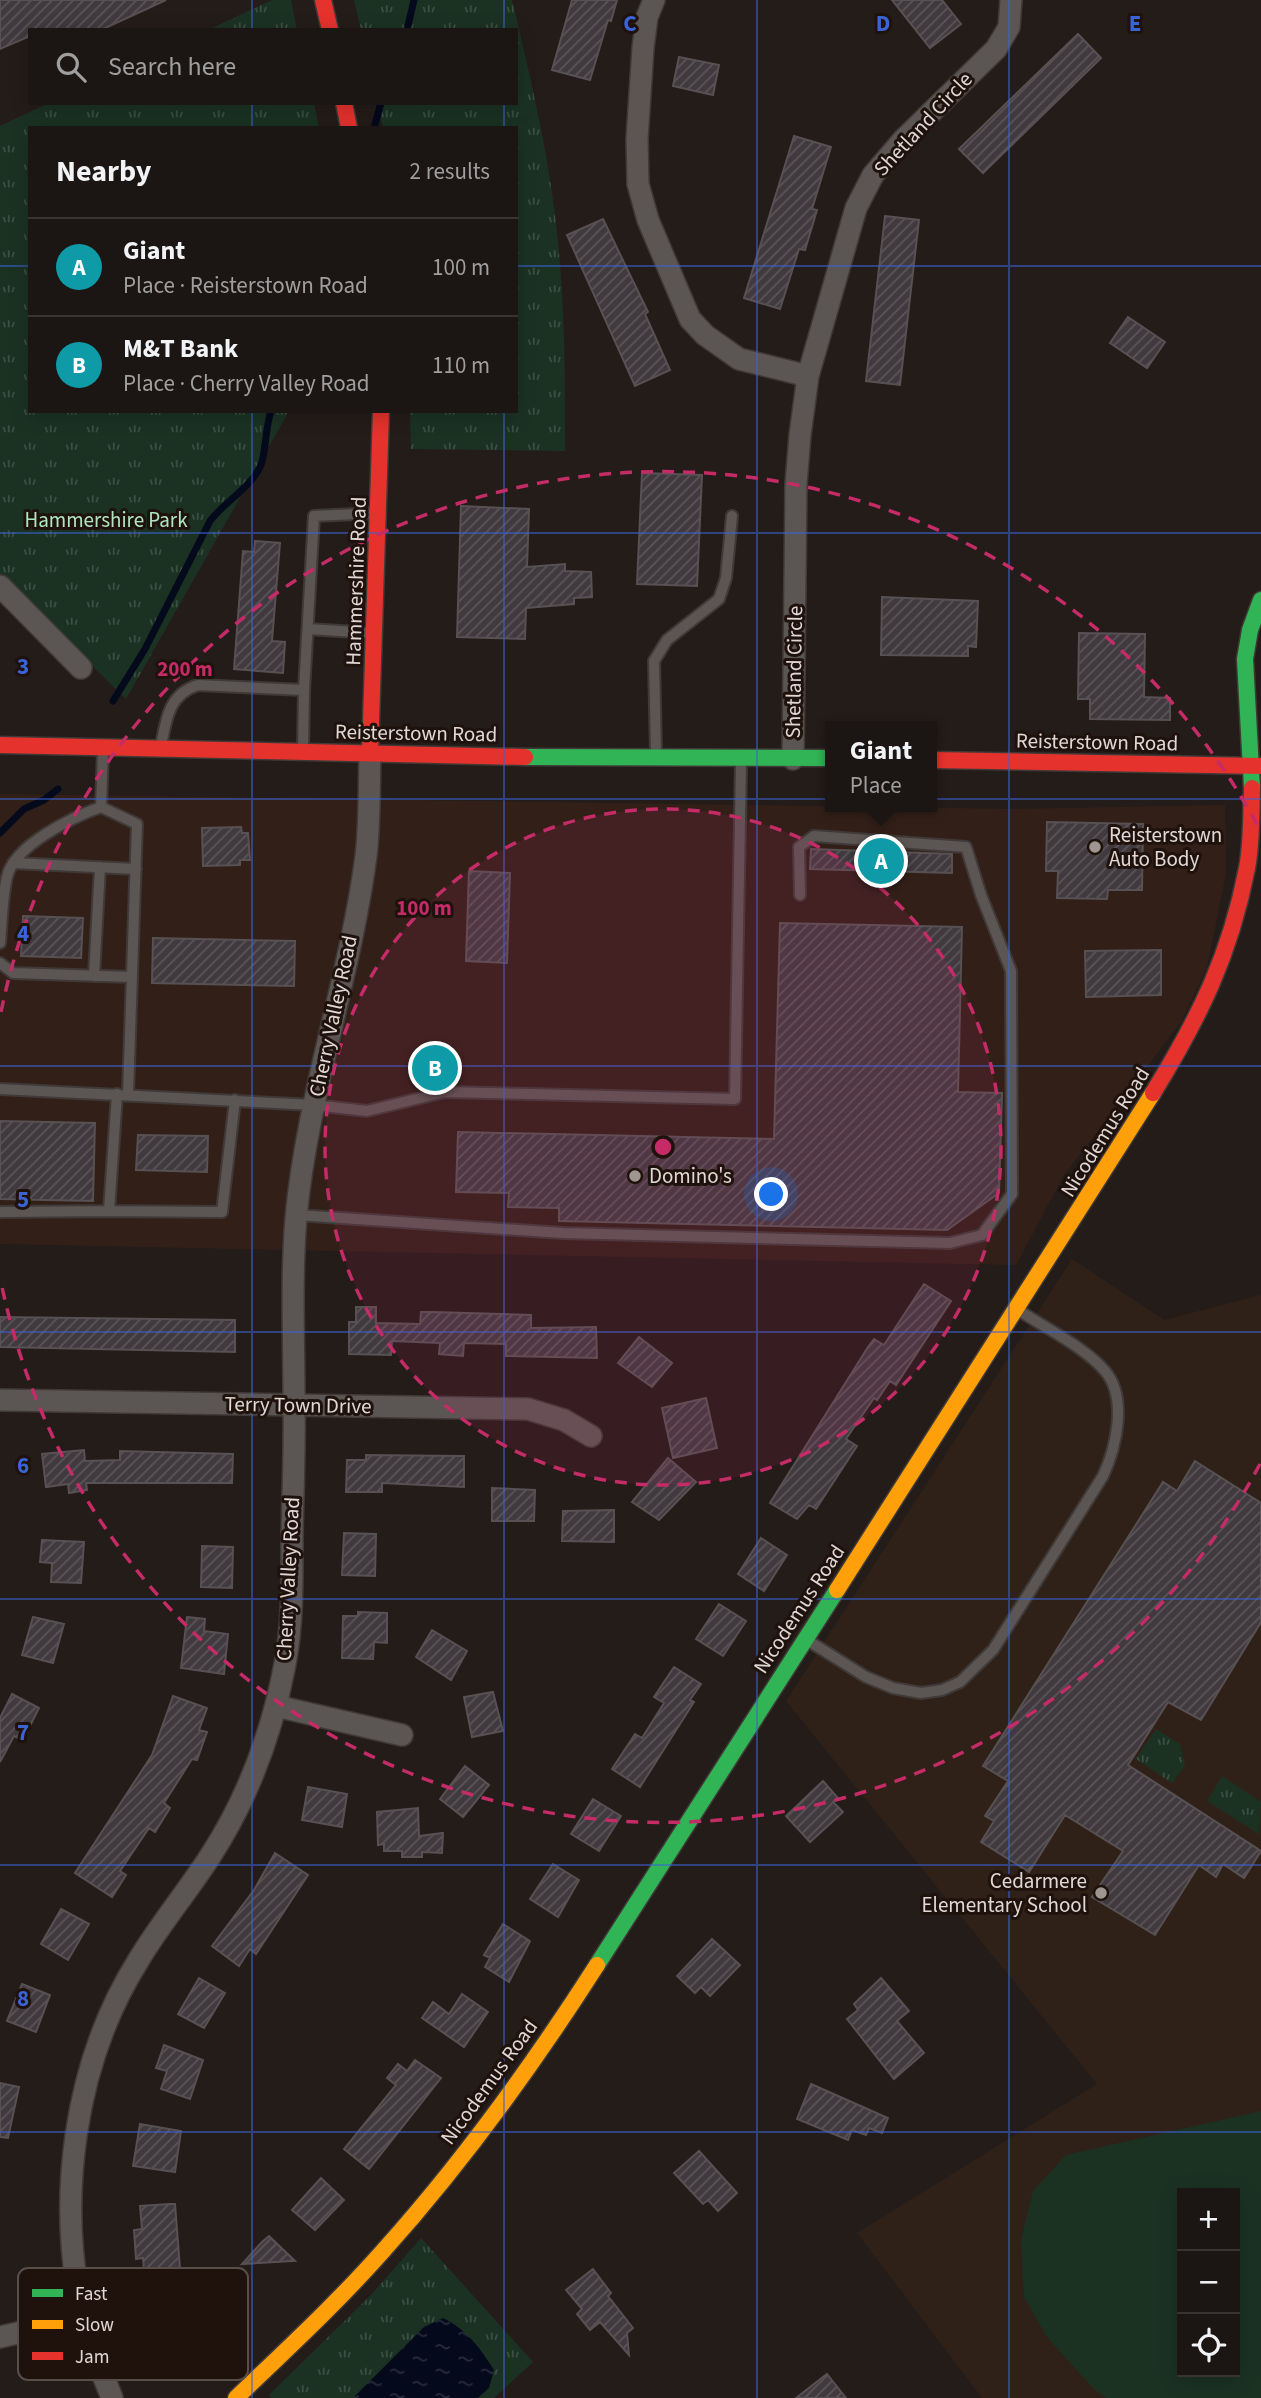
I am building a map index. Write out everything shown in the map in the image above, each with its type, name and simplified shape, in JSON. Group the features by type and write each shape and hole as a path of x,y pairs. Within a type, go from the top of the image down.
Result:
{"street":[{"path":"323,0 330,28"},
{"path":"654,0 647,17 643,48 637,139 638,184 648,220 690,319 705,335 739,359 808,376"},
{"name":"Shetland Circle","path":"793,759 796,484 808,376 856,208 873,176 902,140 996,49 1009,27 1012,0"},
{"path":"344,105 349,126"},
{"name":"Hammershire Road","path":"370,753 380,513 381,413"},
{"path":"0,586 81,668"},
{"path":"1261,600 1250,630 1245,659 1261,797"},
{"name":"Reisterstown Road","path":"0,745 303,752 825,758"},
{"name":"Cherry Valley Road","path":"76,2268 72,2185 78,2123 90,2070 110,2013 136,1963 211,1854 243,1799 263,1753 286,1659 291,1595 293,1276 297,1215 313,1105 348,952 366,854 370,753"},
{"name":"Reisterstown Road","path":"937,760 1257,766"},
{"name":"Nicodemus Road","path":"236,2398 355,2282 408,2222 496,2112 573,2002 1168,1072 1216,980 1248,866 1257,766"},
{"name":"Terry Town Drive","path":"0,1399 527,1409 564,1420 591,1436"},
{"path":"276,1706 402,1735"},
{"path":"0,2337 18,2333"},
{"name":"Cherry Valley Road","path":"105,2380 112,2398"}],"lane":[{"path":"303,752 314,516 380,513"},
{"path":"656,757 654,661 667,640 719,599 726,578 732,516"},
{"path":"308,629 375,634"},
{"path":"161,749 168,710 186,688 198,685 304,690"},
{"path":"101,807 103,747"},
{"path":"0,1089 382,1110 445,1092 735,1099 741,758"},
{"path":"0,943 7,875 24,851 73,817 101,807 138,824 132,977 123,1094 109,1211"},
{"path":"297,1215 591,1234 950,1243 982,1235 1012,1194 1011,971 981,895 966,847 814,836 799,847 800,895"},
{"path":"13,863 136,869"},
{"path":"94,976 100,867"},
{"path":"0,963 13,973 132,977"},
{"path":"0,1212 222,1212 235,1100"},
{"path":"805,1638 866,1677 892,1688 922,1693 960,1682 993,1650 1103,1476 1112,1456 1116,1431 1114,1387 1105,1371 1017,1309"}],"shaded area":[{"path":"0,794 825,806 825,812 937,812 937,808 1225,805 1226,874 1207,967 1182,1021 1064,1175 1016,1265 0,1244"},
{"name":"Cedarmere Elementary School","path":"1072,1259 1164,1320 1261,1295 1261,2398 982,2398 857,2233 1097,2084 786,1701"}],"green space":[{"path":"272,0 291,0 297,28 212,28"},
{"path":"354,0 512,0 542,134 555,215 563,304 565,451 411,449 410,413 518,413 518,126 383,126 377,105 518,105 518,28 361,28"},
{"name":"Hammershire Park","path":"45,105 314,105 319,126 28,126 28,413 288,413 126,699 0,575 0,126"},
{"path":"1156,1729 1180,1744 1185,1766 1172,1783 1136,1759"},
{"path":"1222,1776 1261,1802 1259,1834 1207,1801"},
{"path":"1261,2111 1261,2398 1106,2398 1093,2388 1047,2337 1024,2297 1021,2240 1033,2191 1066,2155"},
{"path":"421,2238 533,2362 494,2398 271,2398 269,2395 371,2295"}],"water":[{"path":"443,2318 472,2340 494,2370 489,2388 478,2398 353,2398 424,2327"}],"building":[{"path":"0,0 166,0 105,28 28,28 28,37 0,49"},
{"path":"572,0 617,0 611,21 608,20 590,80 552,70"},
{"path":"892,0 942,0 961,24 930,48"},
{"path":"1078,34 1101,58 983,173 959,149"},
{"path":"679,57 719,65 713,95 673,86"},
{"path":"794,136 831,147 812,209 817,210 805,250 799,249 780,309 744,298"},
{"path":"885,216 919,220 900,385 866,381"},
{"path":"603,219 648,312 645,314 670,370 635,386 567,235"},
{"path":"1128,317 1165,342 1147,368 1110,343"},
{"path":"642,473 702,475 697,586 637,584"},
{"path":"461,506 529,509 527,567 565,564 565,571 591,572 592,597 574,598 574,604 526,608 525,639 457,637"},
{"path":"255,541 280,543 272,641 285,642 283,673 234,669 243,551 254,552"},
{"path":"882,597 978,601 976,647 968,646 968,656 881,655"},
{"path":"1079,633 1145,634 1144,697 1170,698 1170,720 1090,719 1090,699 1078,699"},
{"name":"Reisterstown Auto Body","path":"1047,822 1143,824 1142,890 1108,890 1107,899 1057,898 1058,871 1046,871"},
{"path":"241,827 242,833 248,833 250,860 240,860 240,865 203,866 202,828"},
{"path":"811,849 952,854 952,873 810,869"},
{"path":"469,871 510,873 507,963 466,961"},
{"path":"23,916 83,918 81,958 21,956"},
{"path":"780,923 962,927 958,1092 1002,1093 999,1193 947,1230 559,1221 559,1208 508,1207 509,1193 456,1192 458,1132 774,1139"},
{"path":"153,938 295,941 294,986 152,983"},
{"path":"1161,950 1161,995 1086,997 1085,951"},
{"path":"0,1121 95,1123 93,1201 0,1199"},
{"path":"138,1135 208,1136 207,1172 136,1170"},
{"path":"924,1284 951,1301 896,1385 890,1381 877,1400 874,1398 846,1439 857,1446 816,1509 809,1505 797,1519 770,1503 868,1347 874,1339 884,1345"},
{"path":"356,1307 376,1307 376,1323 420,1324 421,1312 433,1312 531,1315 531,1328 596,1327 597,1358 506,1356 506,1344 464,1343 463,1356 439,1354 440,1343 392,1341 391,1355 349,1354 349,1322 356,1322"},
{"path":"0,1317 235,1320 235,1352 0,1347"},
{"path":"639,1337 672,1363 652,1387 618,1363"},
{"path":"706,1398 717,1448 673,1458 662,1408"},
{"path":"84,1450 85,1461 120,1460 120,1451 233,1454 232,1483 86,1483 87,1490 69,1493 68,1484 46,1487 42,1454"},
{"path":"366,1455 464,1456 464,1487 382,1483 382,1492 346,1492 347,1460 366,1460"},
{"path":"668,1458 696,1482 659,1520 632,1502"},
{"path":"1195,1461 1261,1503 1261,1622 1201,1720 1168,1702 1128,1765 1261,1851 1244,1878 1223,1864 1216,1877 1199,1865 1155,1935 1092,1897 1123,1851 1065,1815 1029,1872 981,1842 994,1821 985,1816 1008,1781 983,1766 1163,1482 1177,1491"},
{"path":"492,1488 535,1490 534,1521 492,1521"},
{"path":"614,1510 614,1542 562,1541 563,1511"},
{"path":"344,1533 376,1534 375,1576 342,1575"},
{"path":"761,1538 787,1555 764,1591 738,1574"},
{"path":"42,1540 84,1542 81,1583 51,1582 52,1563 40,1562"},
{"path":"202,1546 233,1547 232,1588 201,1587"},
{"path":"719,1604 746,1621 723,1656 696,1639"},
{"path":"358,1612 387,1613 387,1643 374,1642 373,1659 342,1658 343,1616 358,1616"},
{"path":"33,1617 64,1624 53,1663 22,1655"},
{"path":"187,1617 205,1619 204,1631 228,1634 224,1674 181,1668"},
{"path":"432,1630 467,1651 451,1680 416,1657"},
{"path":"674,1667 701,1684 690,1700 694,1702 640,1787 612,1769 635,1734 642,1738 664,1703 654,1697"},
{"path":"493,1692 503,1731 472,1737 464,1697"},
{"path":"12,1694 39,1708 23,1740 14,1736 0,1762 0,1718"},
{"path":"173,1696 207,1708 199,1730 207,1732 197,1760 192,1759 164,1803 170,1808 155,1832 149,1828 120,1871 126,1875 112,1897 75,1873 152,1755"},
{"path":"465,1766 489,1785 463,1817 440,1799"},
{"path":"823,1781 838,1798 833,1802 843,1812 810,1842 786,1816"},
{"path":"308,1787 347,1794 342,1827 302,1820"},
{"path":"593,1799 621,1816 599,1851 571,1834"},
{"path":"418,1808 419,1836 443,1833 442,1853 422,1852 422,1857 402,1857 402,1851 384,1851 384,1844 378,1845 377,1812"},
{"path":"275,1853 308,1875 256,1954 250,1949 239,1966 212,1946 254,1890"},
{"path":"553,1864 579,1880 558,1917 530,1899"},
{"path":"61,1909 89,1924 68,1960 41,1944"},
{"path":"503,1924 530,1941 509,1982 485,1967 490,1958 484,1955"},
{"path":"712,1939 740,1965 710,1996 701,1987 695,1993 677,1976"},
{"path":"199,1978 225,1993 204,2028 178,2014"},
{"path":"881,1978 909,2011 897,2021 924,2053 894,2079 847,2019 858,2010 854,2004"},
{"path":"22,1984 50,1995 36,2032 7,2021"},
{"path":"462,1994 488,2012 464,2047 422,2018 433,2002 449,2014"},
{"path":"164,2045 203,2060 190,2099 161,2089 167,2071 156,2068"},
{"path":"415,2060 441,2078 369,2169 344,2149 396,2085 387,2078 398,2064 407,2071"},
{"path":"0,2083 19,2087 8,2138 0,2137"},
{"path":"811,2084 888,2118 882,2133 869,2128 866,2135 852,2130 848,2140 797,2119"},
{"path":"140,2124 181,2131 175,2172 133,2166"},
{"path":"699,2151 737,2193 718,2211 708,2200 703,2204 674,2173"},
{"path":"321,2178 344,2200 315,2230 292,2210"},
{"path":"175,2204 180,2268 144,2268 143,2258 136,2259 134,2230 142,2229 140,2206"},
{"path":"269,2236 295,2261 242,2264 262,2242"},
{"path":"593,2269 611,2293 608,2296 633,2328 627,2333 629,2355 600,2322 590,2330 577,2314 582,2309 566,2290"},
{"path":"827,2374 846,2398 796,2398"}],"waterway":[{"path":"407,28 414,0"},
{"path":"375,126 380,105"},
{"path":"113,701 145,649 210,521 257,473 263,460 271,413"},
{"path":"0,833 24,809 44,800 58,789"}],"traffic: fast":[{"path":"1252,788 1245,659 1250,630 1261,600"},
{"path":"525,757 825,758"},
{"path":"597,1965 837,1590"}],"traffic: slow":[{"path":"837,1590 1153,1093"},
{"path":"236,2398 348,2289 412,2218 496,2112 597,1965"}],"traffic: jam":[{"path":"323,0 330,28"},
{"path":"344,105 349,126"},
{"path":"370,753 381,413"},
{"path":"0,745 525,757"},
{"path":"937,760 1261,766"},
{"path":"1153,1093 1185,1039 1211,985 1232,930 1249,858 1252,788"}],"place":[{"name":"Reisterstown Auto Body","path":"1095,847"},
{"name":"Giant","path":"881,861"},
{"name":"M&T Bank","path":"435,1068"},
{"name":"Domino's","path":"635,1176"},
{"name":"Cedarmere Elementary School","path":"1101,1893"}]}
